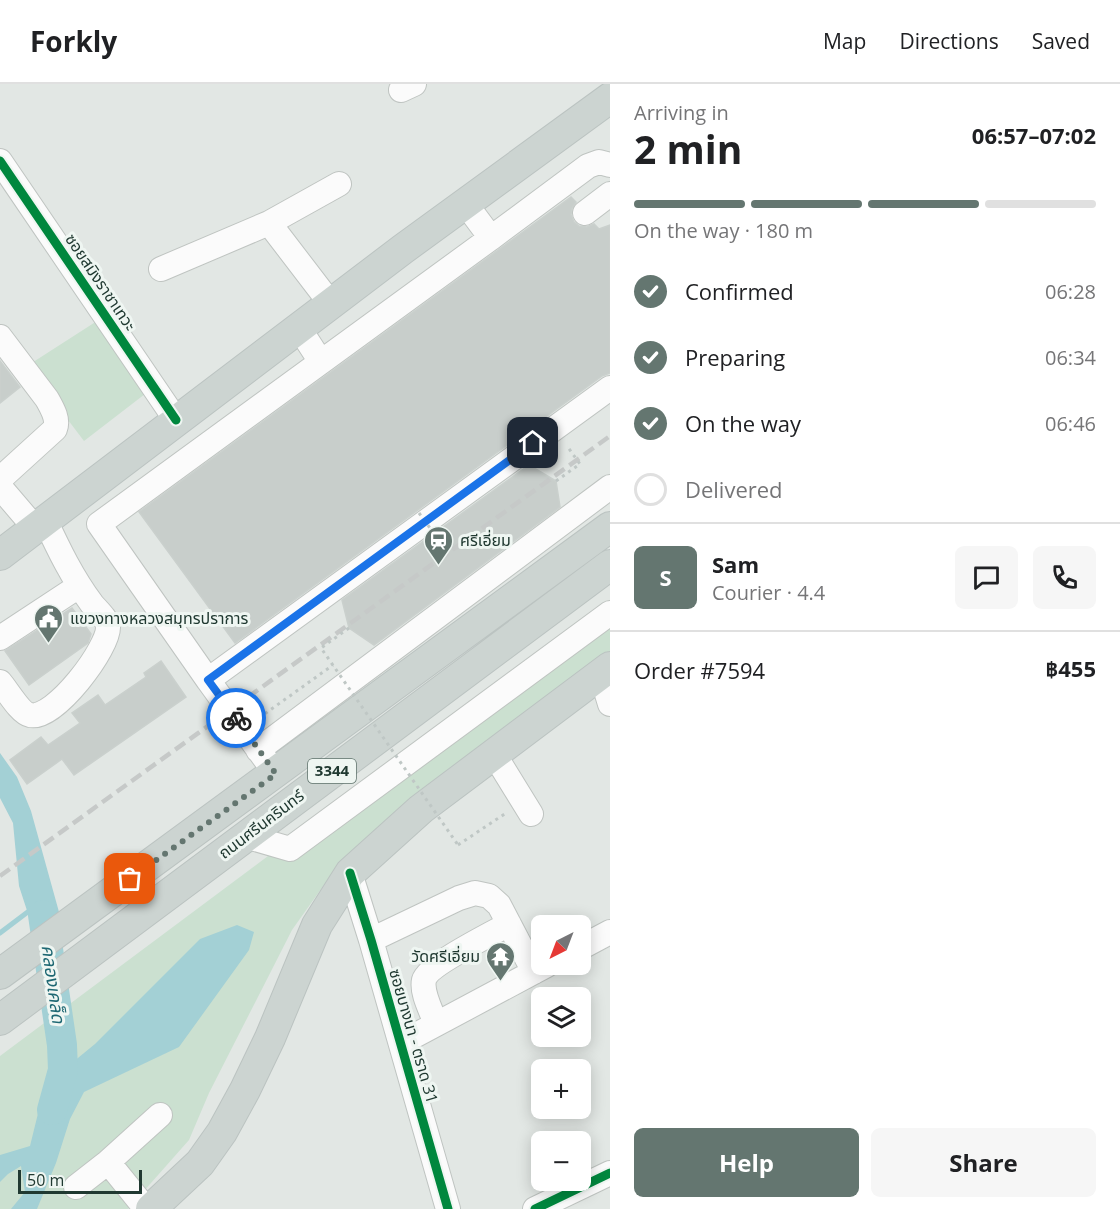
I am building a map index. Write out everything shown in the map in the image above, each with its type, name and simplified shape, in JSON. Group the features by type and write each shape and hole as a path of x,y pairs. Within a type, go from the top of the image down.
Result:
{"main road":[{"path":"4,545 40,524 465,203 610,98"},
{"name":"ถนนศรีนครินทร์","path":"0,974 276,774 610,527"},
{"name":"ถนนศรีนครินทร์","path":"0,1020 610,565"},
{"path":"151,1209 200,1163 222,1132 270,1038 317,925 350,873 421,809 605,671"}],"street":[{"name":"ซอยสมิงราชาเทวะ","path":"0,161 176,420"},
{"path":"276,774 99,524 588,166 599,162 610,165"},
{"path":"161,269 269,223 339,184"},
{"path":"585,213 610,194"},
{"path":"465,203 491,238"},
{"path":"269,223 331,304"},
{"path":"299,328 321,362"},
{"path":"0,337 46,399 57,424 55,429 0,479"},
{"path":"208,680 610,388"},
{"path":"0,487 40,524 79,586 108,624 104,640 84,674 62,701 38,716 29,716 23,712 0,682"},
{"path":"258,750 610,487"},
{"path":"0,638 79,586"},
{"path":"245,836 290,849 610,613"},
{"path":"605,671 610,704"},
{"path":"494,754 527,808"},
{"name":"ซอยบางนา - ตราด 31","path":"350,873 448,1209"},
{"path":"371,940 459,898 476,893 489,896 499,905 509,924 531,954"},
{"path":"436,1024 427,1000 424,981 428,972 509,924"},
{"path":"591,942 610,932"},
{"path":"401,1043 531,973"},
{"path":"76,1187 108,1162 160,1115"},
{"path":"108,1162 146,1209"},
{"path":"535,1209 610,1173"}],"path":[{"path":"556,481 580,464 566,446 575,440"},
{"path":"419,513 429,528"},
{"path":"349,627 321,648 458,845 527,808"},
{"path":"243,729 333,665"}],"green space":[{"path":"97,321 145,394 84,441 27,366"},
{"path":"610,601 610,651 450,768 336,868 292,930 209,1093 189,1140 128,1209 0,1209 0,1056"}],"water":[{"path":"0,753 17,777 31,811 59,912 33,929 19,886 13,823 0,798"},
{"path":"237,925 254,932 249,950 179,1047 84,1092 70,1119 56,1163 37,1209 11,1209 25,1192 21,1166 0,1182 0,1155 30,1146 45,1085 95,1044 200,939"}],"building":[{"path":"571,197 576,202 571,215 579,226 587,227 594,224 599,229 610,225 610,373 602,376 235,643 139,512"},
{"path":"0,361 20,387 0,403"},
{"name":"ศรีเอี่ยม","path":"529,465 556,481 560,507 374,645 349,628 342,600"},
{"name":"แขวงทางหลวงสมุทรปราการ","path":"72,608 91,634 88,643 29,685 5,651"},
{"path":"161,661 186,697 74,775 62,759 27,784 10,760 41,737 48,745 80,723 72,713 98,695 105,705 146,677 144,673"}],"waterway":[{"path":"0,933 33,908"},
{"name":"คลองเคล็ด","path":"43,915 62,1045 63,1070 52,1110"}],"railway":[{"path":"0,876 610,436"}],"cycle path":[{"path":"0,161 176,420"},
{"path":"350,873 448,1209"},
{"path":"535,1209 610,1173"}],"way so far":[{"path":"130,879 276,774 236,718"}],"place":[{"name":"ศรีเอี่ยม","path":"439,566"},
{"name":"แขวงทางหลวงสมุทรปราการ","path":"49,644"},
{"name":"วัดศรีเอี่ยม","path":"501,982"}],"route":[{"path":"236,718 208,680 533,443"}]}
